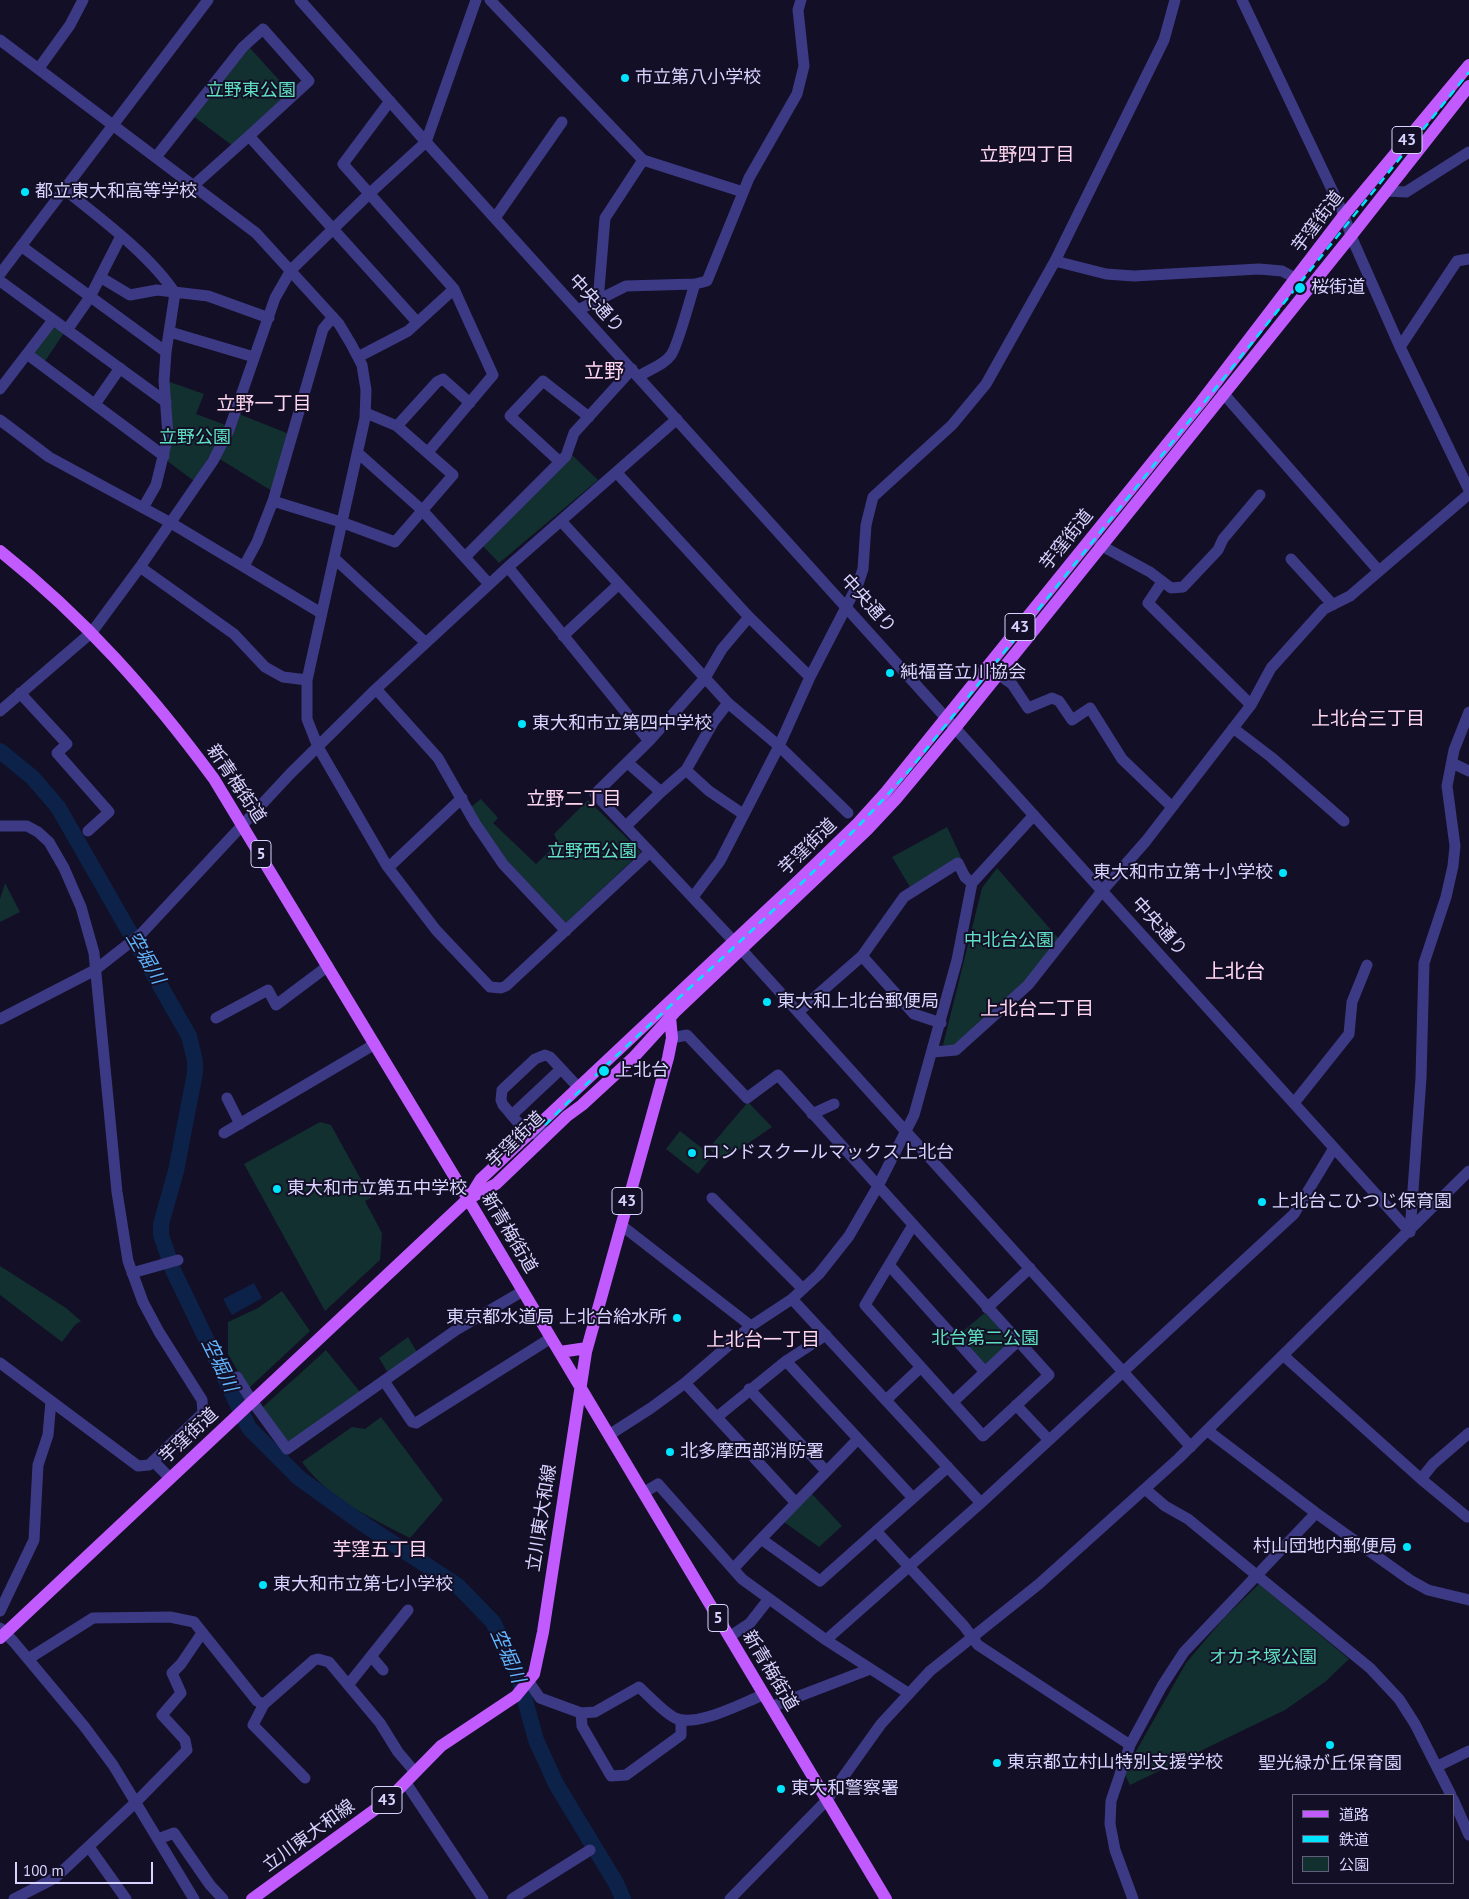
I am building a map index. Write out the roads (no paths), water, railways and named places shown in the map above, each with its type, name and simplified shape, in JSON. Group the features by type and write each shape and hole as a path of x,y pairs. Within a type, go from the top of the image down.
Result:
{"main road":[{"name":"芋窪街道","path":"951,722 1201,402 1344,215 1469,65"},
{"name":"芋窪街道","path":"2,1633 468,1199 481,1179 578,1088 666,1013 738,945 858,823 998,674 1100,545 1351,236 1469,86"},
{"name":"新青梅街道","path":"0,551 34,578 92,632 176,727 214,778 560,1352 886,1899"},
{"name":"芋窪街道","path":"468,1199 496,1184 551,1131 633,1058 666,1013"},
{"name":"立川東大和線","path":"252,1899 388,1800 441,1746 516,1696 534,1674 543,1632 579,1385 587,1348 672,1038 666,1013"},
{"path":"560,1352 587,1348"}],"street":[{"path":"39,68 70,25 83,0"},
{"path":"0,274 208,0"},
{"name":"中央通り","path":"300,0 1410,1232"},
{"path":"0,711 92,632 171,523 213,460 229,430 275,298 290,270 426,142 476,0"},
{"path":"490,0 643,160 743,192"},
{"path":"578,310 626,286 695,284 707,281 743,192 797,94 804,66 798,10 801,0"},
{"path":"693,897 720,861 779,746 810,677 846,607 863,569 866,525 873,497 952,425 971,405 986,384 1055,261 1164,40 1175,0"},
{"path":"933,1052 956,1050 1028,985 1102,891 1146,841 1250,705 1271,668 1324,609 1350,596 1469,492 1400,347 1351,236 1344,215 1242,0"},
{"path":"156,157 243,47 263,29 309,81 193,186"},
{"path":"0,40 256,234 333,317 362,365 366,390 366,413 306,680 307,719 318,747 389,867 427,919 490,987 501,988 506,986 650,852"},
{"path":"390,101 343,164 454,289 493,375 428,452"},
{"path":"495,218 562,122"},
{"path":"249,136 417,322"},
{"path":"1386,191 1406,192 1469,152"},
{"path":"598,301 605,218 643,160"},
{"path":"64,189 121,236 167,281 175,293 170,314 170,332 166,352 164,381 168,436 156,485 143,508"},
{"path":"68,330 90,297 121,236"},
{"path":"21,246 166,352"},
{"path":"1400,347 1457,261 1469,259"},
{"path":"1055,261 1115,274 1178,275 1259,270 1282,271 1296,279"},
{"path":"100,276 130,295 157,290 208,296 269,318"},
{"path":"0,281 166,402"},
{"path":"465,557 566,456 574,433 589,417 635,373 662,363 672,354 695,284"},
{"path":"358,357 408,331 454,289"},
{"path":"244,566 257,542 273,501 322,329 333,317"},
{"path":"0,389 53,320"},
{"path":"170,332 254,358"},
{"path":"27,354 164,456"},
{"path":"95,404 120,368"},
{"path":"396,426 437,382 443,379 470,403"},
{"path":"560,462 510,416 543,381 589,417"},
{"path":"1223,393 1379,571"},
{"path":"273,501 341,522 395,542 453,475 396,426 366,413"},
{"path":"0,1019 95,970 146,930 318,747 376,689 489,584 617,473 677,418"},
{"path":"0,420 49,457 171,523 321,613"},
{"path":"358,453 422,510 489,584"},
{"path":"617,473 750,617 810,677"},
{"path":"1100,545 1150,572 1171,588 1183,587 1218,550 1223,539 1260,495"},
{"path":"561,521 728,703 779,746 848,813"},
{"path":"334,558 425,642"},
{"path":"1291,559 1333,605"},
{"path":"140,567 234,634 265,667 283,676 306,680"},
{"path":"508,567 649,741"},
{"path":"1162,582 1148,603 1250,705"},
{"path":"564,636 619,584"},
{"path":"750,617 722,649 705,678 649,741 595,794 738,945 1192,1447"},
{"path":"998,674 1012,684 1028,708 1052,698 1059,701 1072,720 1090,708 1122,759 1172,807"},
{"path":"376,689 426,743 462,798 488,844 566,931"},
{"path":"20,693 67,744 57,754 109,812 88,831"},
{"path":"626,826 686,770 714,721 728,703"},
{"path":"1410,1232 1421,1078 1424,963 1446,897 1455,846 1447,786 1454,750 1469,712"},
{"path":"1232,728 1271,757 1344,821"},
{"path":"628,763 661,792"},
{"path":"1452,763 1469,771"},
{"path":"686,770 709,791 743,814"},
{"path":"389,867 462,798"},
{"path":"609,1435 685,1383 751,1326 792,1299 820,1274 849,1236 878,1186 914,1115 957,960 972,883 1034,816"},
{"path":"0,826 27,826 38,832 49,842 64,868 81,907 94,953 117,1192 132,1273 143,1302 159,1332 204,1404 203,1413 153,1461 144,1467 135,1465 0,1363"},
{"path":"798,1012 862,956 904,897 958,863 965,877 972,883"},
{"path":"862,956 914,1014 941,1023"},
{"path":"1294,1103 1349,1034 1352,1002 1367,965"},
{"path":"216,1018 268,990 276,1005 328,966"},
{"path":"672,1038 687,1035 746,1098 778,1075 1049,1375 983,1436 865,1306 913,1225"},
{"path":"224,1133 375,1044"},
{"path":"551,1131 540,1135 529,1134 503,1106 500,1094 540,1056 550,1057 578,1088"},
{"path":"512,1115 561,1069"},
{"path":"226,1098 240,1124"},
{"path":"812,1114 834,1104"},
{"path":"826,1640 980,1503 1122,1370 1294,1214 1334,1148"},
{"path":"730,1899 826,1801 845,1771 908,1693 930,1671 1039,1584 1192,1447 1410,1232 1469,1171"},
{"path":"712,1198 803,1289"},
{"path":"621,1224 751,1326"},
{"path":"132,1273 178,1260"},
{"path":"889,1264 985,1372"},
{"path":"987,1308 1030,1268"},
{"path":"237,1377 249,1404 288,1449 456,1330 523,1291"},
{"path":"792,1299 980,1503"},
{"path":"716,1417 786,1361 826,1336"},
{"path":"384,1381 412,1422 416,1423 551,1338"},
{"path":"953,1402 1018,1341"},
{"path":"1284,1356 1421,1479 1467,1517"},
{"path":"786,1361 913,1498"},
{"path":"886,1400 921,1367"},
{"path":"685,1383 796,1503"},
{"path":"749,1389 826,1471"},
{"path":"0,1611 34,1540 38,1465 48,1434 51,1402"},
{"path":"1016,1405 1048,1439"},
{"path":"1208,1431 1316,1513 1422,1586 1469,1600"},
{"path":"1421,1479 1433,1464 1469,1433"},
{"path":"733,1569 858,1438"},
{"path":"153,1461 170,1478"},
{"path":"761,1539 820,1580 948,1467"},
{"path":"643,1493 658,1484 733,1569 768,1600 908,1693"},
{"path":"1145,1489 1165,1506 1188,1519 1370,1668 1399,1699 1415,1724 1451,1794"},
{"path":"1133,1899 1115,1850 1110,1824 1111,1801 1130,1745 1174,1664 1217,1614 1316,1513"},
{"path":"876,1531 910,1566 978,1644 1130,1745"},
{"path":"729,1637 750,1623 768,1600"},
{"path":"348,1684 408,1610"},
{"path":"28,1659 93,1618 170,1617 194,1622 257,1701 264,1704"},
{"path":"2,1633 28,1659 93,1738 136,1802 194,1899"},
{"path":"14,1899 55,1878 136,1802 187,1750 185,1740 162,1714 181,1693 172,1673 181,1664 202,1633"},
{"path":"371,1656 383,1670"},
{"path":"305,1778 253,1725 264,1704 318,1659 329,1662 348,1684 415,1772"},
{"path":"771,1707 870,1669"},
{"path":"529,1682 540,1698 581,1713 595,1712 639,1687 673,1717 681,1720 700,1720 764,1695"},
{"path":"581,1713 582,1726 611,1776 626,1775 681,1736 681,1720"},
{"path":"1438,1766 1469,1751"},
{"path":"406,1783 483,1899"},
{"path":"1454,1801 1469,1835"},
{"path":"158,1839 174,1834 210,1885 224,1899"},
{"path":"89,1847 126,1899"},
{"path":"512,1899 590,1850"}],"water":[{"path":"254,1283 262,1298 232,1315 223,1299"}],"waterway":[{"name":"空堀川","path":"0,751 32,777 58,807 189,1036 195,1061 195,1073 176,1171 161,1224 161,1235 173,1270 249,1428 299,1478 359,1521 458,1586 493,1622 517,1671 536,1740 556,1784 616,1883 623,1899"}],"railway":[{"path":"545,1125 824,861 912,767 1469,72"}],"place":[{"name":"市立第八小学校","path":"625,78"},
{"name":"都立東大和高等学校","path":"25,192"},
{"name":"桜街道","path":"1300,288"},
{"name":"純福音立川協会","path":"890,673"},
{"name":"東大和市立第四中学校","path":"522,724"},
{"name":"東大和市立第十小学校","path":"1283,873"},
{"name":"東大和上北台郵便局","path":"767,1002"},
{"name":"上北台","path":"604,1071"},
{"name":"ロンドスクールマックス上北台","path":"692,1153"},
{"name":"東大和市立第五中学校","path":"277,1189"},
{"name":"上北台こひつじ保育園","path":"1262,1202"},
{"name":"東京都水道局 上北台給水所","path":"677,1318"},
{"name":"北多摩西部消防署","path":"670,1452"},
{"name":"村山団地内郵便局","path":"1407,1547"},
{"name":"東大和市立第七小学校","path":"263,1585"},
{"name":"聖光緑が丘保育園","path":"1330,1745"},
{"name":"東京都立村山特別支援学校","path":"997,1763"},
{"name":"東大和警察署","path":"781,1789"}],"district":[{"name":"立野四丁目","path":"1027,156"},
{"name":"立野","path":"604,372"},
{"name":"立野一丁目","path":"264,405"},
{"name":"上北台三丁目","path":"1368,720"},
{"name":"立野二丁目","path":"574,800"},
{"name":"上北台","path":"1235,972"},
{"name":"上北台二丁目","path":"1037,1010"},
{"name":"上北台一丁目","path":"763,1341"},
{"name":"芋窪五丁目","path":"380,1551"}],"park label":[{"name":"立野東公園","path":"251,91"},
{"name":"立野公園","path":"195,438"},
{"name":"立野西公園","path":"592,852"},
{"name":"中北台公園","path":"1009,941"},
{"name":"北台第二公園","path":"985,1339"},
{"name":"オカネ塚公園","path":"1263,1658"}]}
